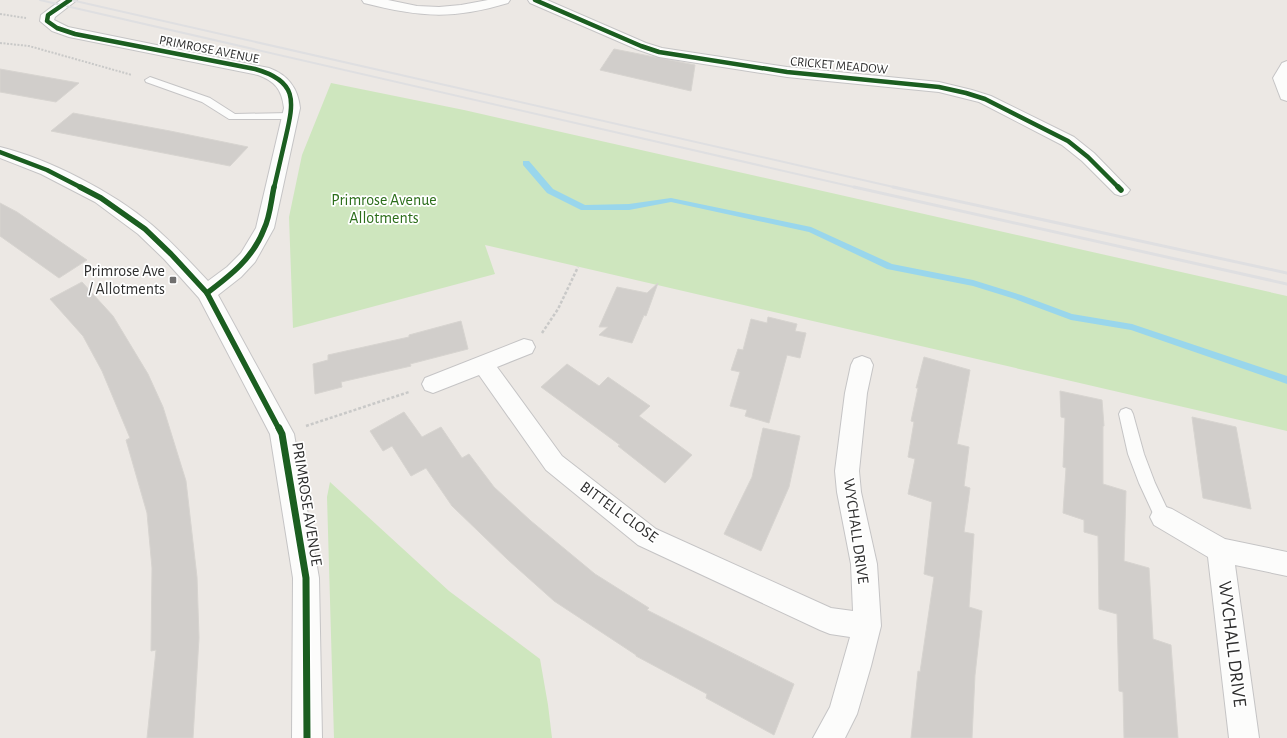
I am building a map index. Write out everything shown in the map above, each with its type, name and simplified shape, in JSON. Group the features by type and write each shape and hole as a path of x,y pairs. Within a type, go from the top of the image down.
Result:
{"street":[{"name":"PRIMROSE AVENUE","path":"70,0 48,15 47,21 53,27 142,48 256,70 276,77 288,89 291,97 292,108 265,228 258,244 247,261 231,276 207,293"},
{"path":"369,0 416,10 441,11 463,10 503,0"},
{"name":"CRICKET MEADOW","path":"535,0 641,46 659,52 787,72 939,86 985,99 1068,141 1088,157 1122,190"},
{"path":"1287,66 1281,78 1287,96"},
{"name":"PRIMROSE AVENUE","path":"0,152 47,170 101,198 146,229 207,293 282,434 306,578 307,738"},
{"path":"434,384 524,347"},
{"name":"BITTELL CLOSE","path":"483,364 554,463 647,537 830,621 866,626"},
{"name":"WYCHALL DRIVE","path":"828,738 842,714 857,666 866,626 864,564 849,492 847,471 856,393 862,365"},
{"path":"1163,517 1220,550 1287,564"},
{"name":"WYCHALL DRIVE","path":"1220,550 1244,738"}],"lane":[{"path":"150,80 206,100 234,116 290,116"},
{"path":"1126,414 1139,461 1147,483 1163,517"}],"path":[{"path":"0,43 29,46 150,80"},
{"path":"524,347 543,333 558,309 578,267"},
{"path":"282,434 434,384"}],"green space":[{"name":"Primrose Avenue Allotments","path":"331,83 464,110 1287,296 1287,431 485,245 495,274 293,328 289,217 302,155"},
{"path":"330,482 449,591 540,659 552,738 334,738 327,497"}],"building":[{"path":"614,49 695,65 691,91 600,70"},
{"path":"0,69 79,83 56,102 0,92"},
{"path":"73,113 248,147 230,166 51,131"},
{"path":"0,203 17,212 87,260 59,278 0,236"},
{"path":"82,282 113,316 148,374 163,407 186,481 197,577 199,638 193,738 147,738 156,650 151,651 152,568 147,513 126,440 130,438 102,371 83,336 50,299"},
{"path":"658,283 646,316 644,315 632,343 599,335 608,327 599,327 617,287 647,293"},
{"path":"768,317 797,324 795,331 806,333 800,358 787,355 769,423 745,416 747,410 730,406 740,372 731,370 738,349 743,350 751,319 767,323"},
{"path":"461,321 468,349 410,364 411,366 341,382 342,387 315,394 313,364 328,360 328,355 409,337 409,335"},
{"path":"924,357 970,370 957,444 969,447 964,486 970,488 964,532 974,534 969,607 982,611 975,675 972,738 911,738 918,671 920,672 934,577 924,574 932,502 908,494 915,459 908,457 914,422 911,421 918,388 916,388"},
{"path":"567,364 599,386 608,377 650,406 639,416 692,455 665,483 618,446 620,445 541,387"},
{"path":"1060,391 1102,400 1104,426 1103,484 1126,491 1124,561 1149,568 1153,639 1171,645 1178,738 1124,738 1123,692 1119,691 1117,614 1099,609 1098,536 1084,532 1084,520 1063,513 1066,468 1063,467 1065,418 1061,417"},
{"path":"404,412 422,437 441,427 462,458 469,454 494,487 531,521 595,574 649,608 647,610 794,684 774,735 706,698 707,694 636,656 554,601 507,559 452,506 426,468 411,476 392,446 383,451 370,431"},
{"path":"1192,417 1236,427 1251,509 1203,498"},
{"path":"763,428 800,436 789,487 761,551 724,534 752,477"}],"waterway":[{"path":"526,163 550,191 584,208 629,207 671,200 811,230 890,267 973,283 1018,297 1071,317 1132,327 1287,380"}],"railway":[{"path":"40,0 858,188"},
{"path":"71,0 898,188"},
{"path":"854,187 1287,284"},
{"path":"893,187 1287,273"}],"cycle path":[{"path":"70,0 48,15 47,21 63,31 171,54 263,71 280,80 288,90 292,108 265,228 248,258 226,279 207,293"},
{"path":"535,0 641,46 659,52 787,72 939,87 985,99 1068,141 1088,157 1121,190"},
{"path":"0,152 47,170 101,198 145,229 171,254 207,293 282,434 306,578 307,738"}],"place":[{"name":"Primrose Ave / Allotments","path":"173,280"}]}
